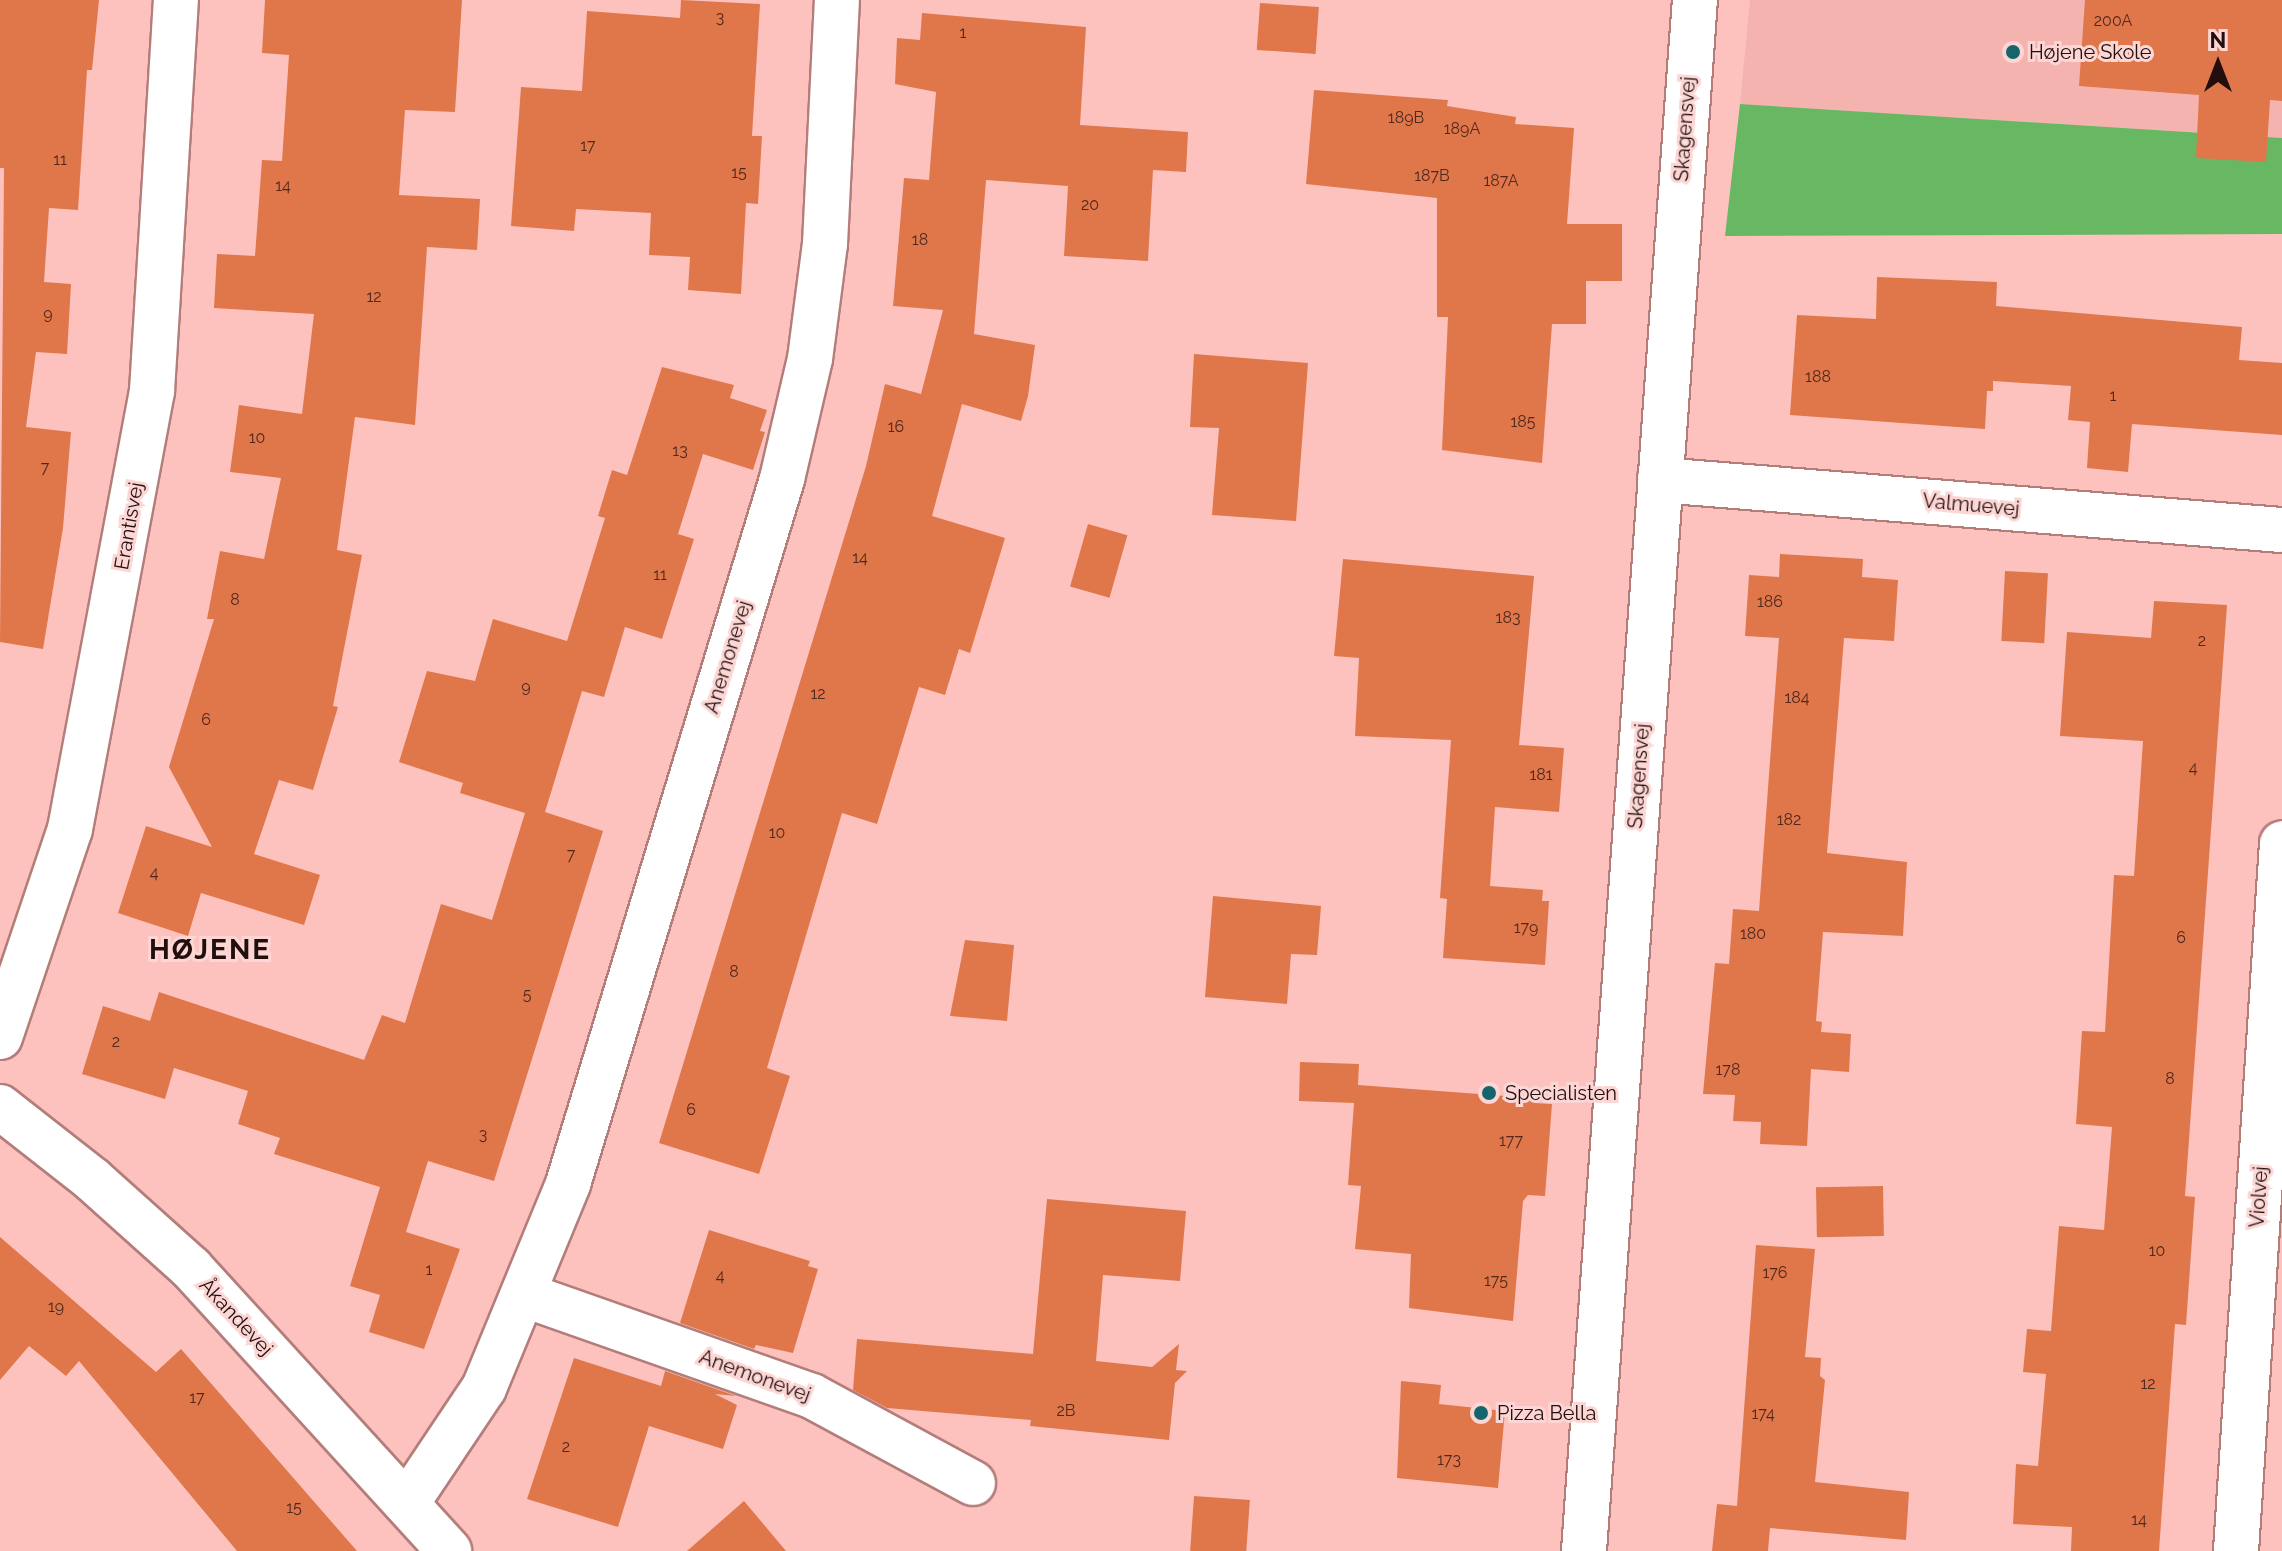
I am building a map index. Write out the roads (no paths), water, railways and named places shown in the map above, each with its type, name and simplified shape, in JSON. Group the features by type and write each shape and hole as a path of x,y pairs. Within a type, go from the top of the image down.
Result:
{"street":[{"name":"Erantisvej","path":"0,1037 70,829 147,421 176,0"},
{"name":"Anemonevej","path":"407,1503 484,1388 525,1295 568,1184 785,464 810,359 825,244 837,0"},
{"name":"Skagensvej","path":"1584,1551 1695,0"},
{"name":"Valmuevej","path":"1660,480 2282,530"},
{"name":"Violvej","path":"2236,1551 2282,843"},
{"name":"Åkandevej","path":"0,1107 93,1180 191,1268 449,1551"},
{"name":"Anemonevej","path":"525,1295 812,1396 973,1483"}],"place":[{"name":"Højene Skole","path":"2013,52"},
{"name":"Specialisten","path":"1489,1093"},
{"name":"Pizza Bella","path":"1481,1413"}],"district":[{"name":"HØJENE","path":"210,950"}]}
